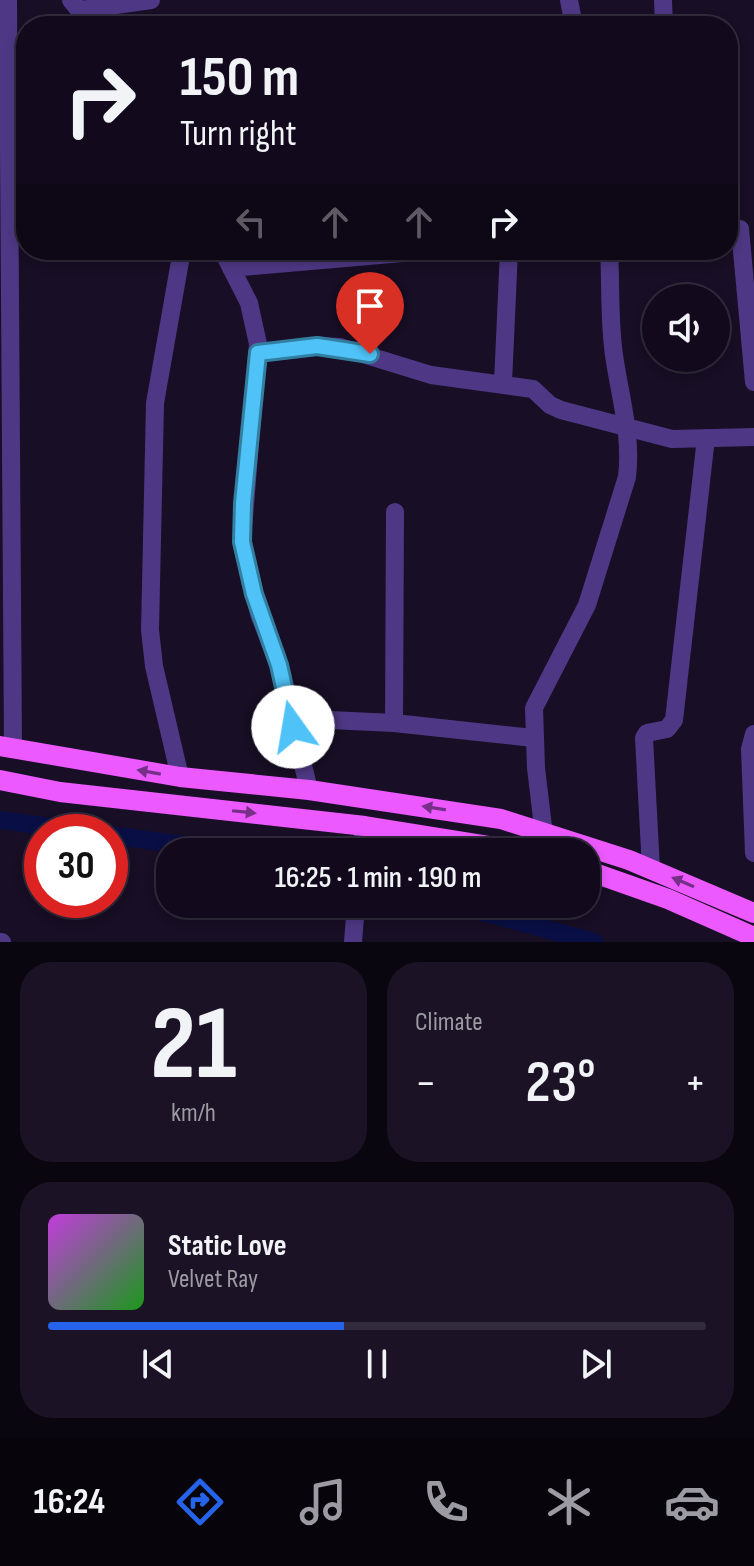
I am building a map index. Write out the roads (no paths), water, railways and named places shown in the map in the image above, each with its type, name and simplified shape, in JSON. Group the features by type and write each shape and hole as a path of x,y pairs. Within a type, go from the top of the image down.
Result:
{"main road":[{"path":"7,747 180,777 309,790 501,819 651,869 754,913"},
{"path":"0,780 60,792 365,826 440,838"},
{"path":"600,875 656,894 754,937"}],"street":[{"path":"7,747 8,0"},
{"path":"76,5 138,1"},
{"path":"740,229 754,382"},
{"path":"180,260 155,403 150,630 154,666 180,777"},
{"path":"227,260 249,303 258,353 242,542 255,601 279,665 309,790"},
{"path":"231,268 323,260"},
{"path":"503,383 509,260"},
{"path":"544,835 533,738 534,708 587,605 627,477 628,429 613,352 609,260"},
{"path":"258,353 317,346 340,347 431,375 533,389 550,405 561,410 672,439 754,437"},
{"path":"651,869 644,738 647,733 667,729 674,720 706,438"},
{"path":"394,723 395,512"},
{"path":"293,727 330,720 394,723 533,738"},
{"path":"754,734 750,749 754,853"},
{"path":"363,838 365,826"},
{"path":"353,942 355,918"}],"waterway":[{"path":"0,820 24,823"},
{"path":"128,837 156,841"},
{"path":"505,918 594,942"}]}
